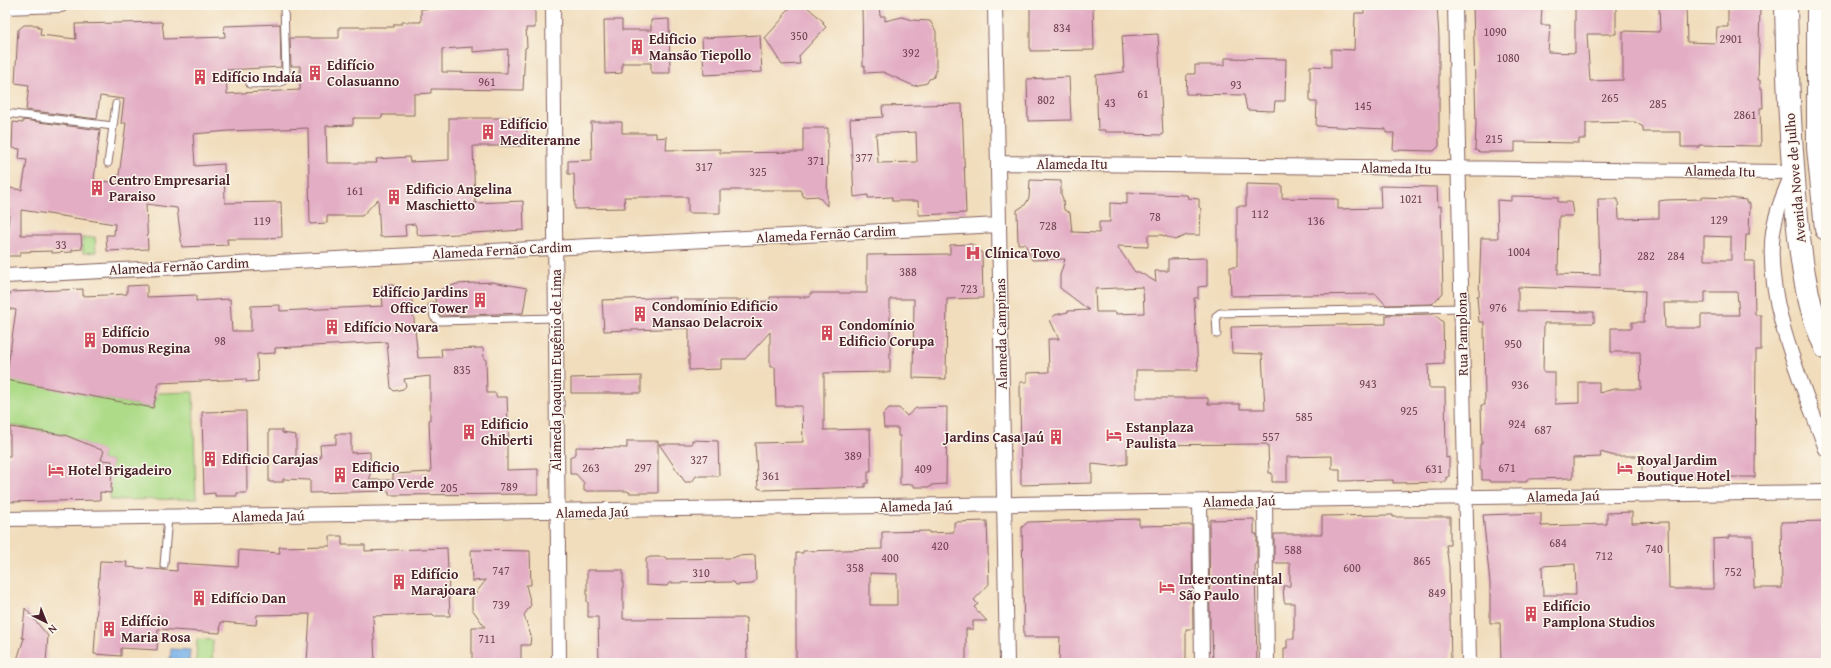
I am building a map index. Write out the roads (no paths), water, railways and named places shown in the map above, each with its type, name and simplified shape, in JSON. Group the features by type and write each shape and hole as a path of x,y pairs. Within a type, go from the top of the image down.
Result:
{"main road":[{"name":"Avenida Nove de Julho","path":"1786,5 1787,71 1793,172 1800,244 1811,302 1826,348"},
{"name":"Avenida Nove de Julho","path":"1818,5 1823,80 1818,148 1826,229"}],"street":[{"path":"5,7 61,5"},
{"name":"Alameda Joaquim Eugênio de Lima","path":"553,5 559,663"},
{"name":"Alameda Campinas","path":"995,5 1007,663"},
{"name":"Rua Pamplona","path":"1455,5 1470,663"},
{"name":"Alameda Itu","path":"998,163 1793,172"},
{"path":"1793,172 1780,205 1774,232 1772,254 1775,285 1788,343 1826,449"},
{"name":"Alameda Fernão Cardim","path":"5,276 999,225"},
{"name":"Alameda Jaú","path":"5,519 1826,492"},
{"path":"1264,501 1267,663"},
{"path":"1200,502 1202,663"}],"lane":[{"path":"250,84 278,83 283,81 286,73 284,5"},
{"path":"108,163 116,104"},
{"path":"5,113 113,126"},
{"path":"432,306 434,317 439,321 556,318"},
{"path":"1217,334 1215,322 1216,316 1220,314 1462,308"},
{"path":"164,565 168,517"}],"water":[{"path":"171,649 190,650 189,661 170,660"}],"place":[{"name":"Edificio Mansão Tiepollo","path":"637,47"},
{"name":"Edifício Colasuanno","path":"315,73"},
{"name":"Edifício Indaía","path":"200,77"},
{"name":"Edifício Mediteranne","path":"488,132"},
{"name":"Centro Empresarial Paraiso","path":"97,188"},
{"name":"Edificio Angelina Maschietto","path":"394,197"},
{"name":"Clínica Tovo","path":"973,253"},
{"name":"Edifício Jardins Office Tower","path":"480,300"},
{"name":"Condomínio Edificio Mansao Delacroix","path":"640,314"},
{"name":"Edifício Novara","path":"332,327"},
{"name":"Condomínio Edificio Corupa","path":"827,333"},
{"name":"Edifício Domus Regina","path":"90,340"},
{"name":"Edificio Ghiberti","path":"469,432"},
{"name":"Estanplaza Paulista","path":"1114,435"},
{"name":"Jardins Casa Jaú","path":"1056,437"},
{"name":"Edificio Carajas","path":"210,459"},
{"name":"Royal Jardim Boutique Hotel","path":"1625,468"},
{"name":"Hotel Brigadeiro","path":"56,470"},
{"name":"Edificio Campo Verde","path":"340,475"},
{"name":"Edifício Marajoara","path":"399,582"},
{"name":"Intercontinental São Paulo","path":"1167,587"},
{"name":"Edifício Dan","path":"199,598"},
{"name":"Edifício Pamplona Studios","path":"1531,614"},
{"name":"Edifício Maria Rosa","path":"109,629"}]}
